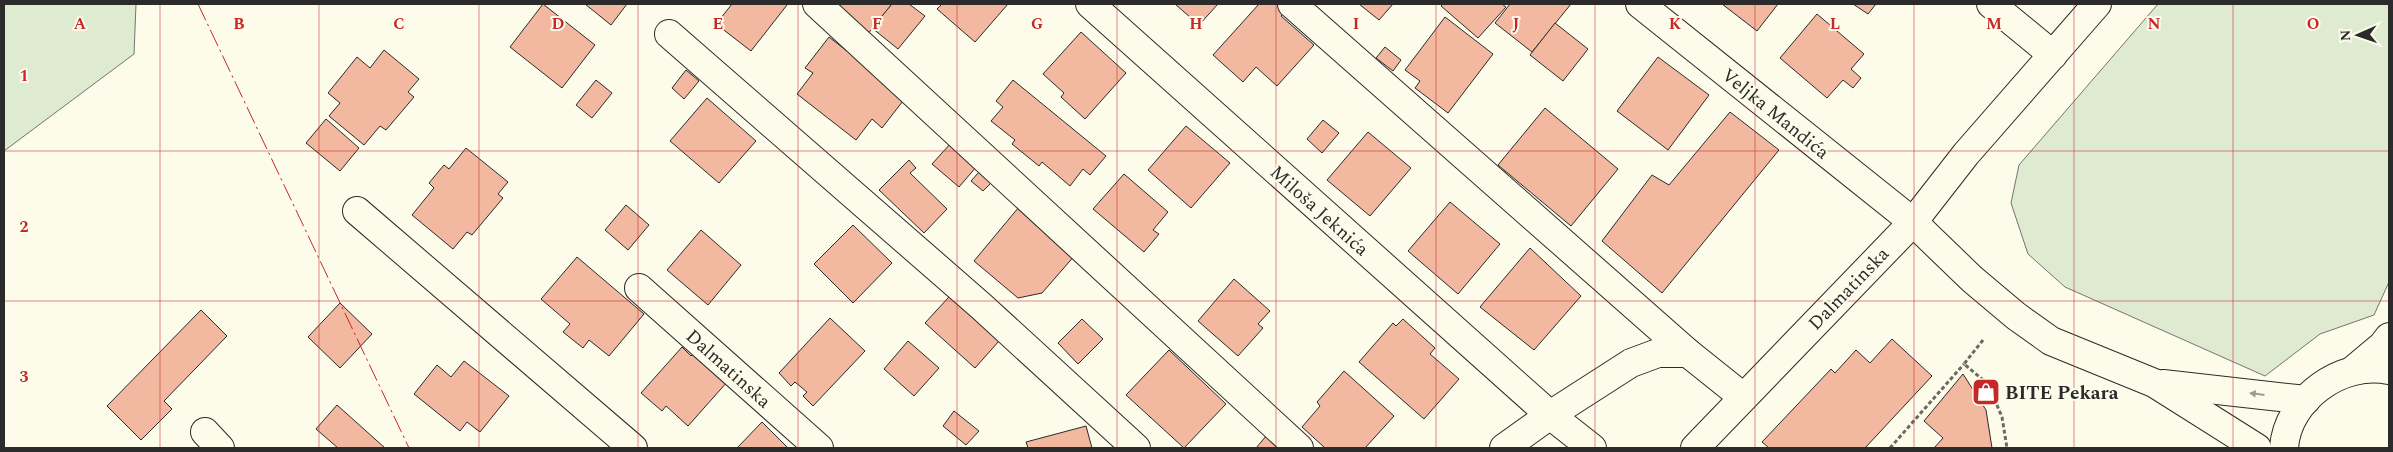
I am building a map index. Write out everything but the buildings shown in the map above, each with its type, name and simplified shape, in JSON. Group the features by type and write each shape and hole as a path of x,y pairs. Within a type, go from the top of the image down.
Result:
{"street":[{"path":"818,4 1299,448"},
{"name":"Miloša Jeknića","path":"1090,4 1550,416"},
{"path":"1292,4 1688,353 1743,397"},
{"name":"Veljka Mandića","path":"1640,4 1913,222 1972,279 2038,333 2070,350 2154,383"},
{"path":"1991,4 2053,55"},
{"name":"Dalmatinska","path":"1695,448 1913,222 1966,154 2097,4"},
{"path":"669,34 981,306 1136,448"},
{"path":"357,211 633,448"},
{"name":"Dalmatinska","path":"639,288 819,448"},
{"path":"2284,448 2292,420 2306,400 2327,382 2352,371 2383,345 2389,337"},
{"path":"1504,448 1631,363 1658,353 1688,353"},
{"path":"2352,371 2389,370"},
{"path":"2154,383 2306,400"},
{"path":"2154,383 2257,448"},
{"path":"1550,416 1592,448"}],"path":[{"path":"1890,448 1983,340"},
{"path":"1964,364 1988,384 2002,417 2006,448"}],"green space":[{"path":"4,4 136,4 134,54 4,151"},
{"path":"2158,4 2389,4 2389,282 2374,315 2320,334 2265,376 2065,287 2028,254 2011,203 2019,165"}],"power":[{"path":"198,4 409,448"}],"place":[{"name":"BITE Pekara","path":"1986,392"}]}
